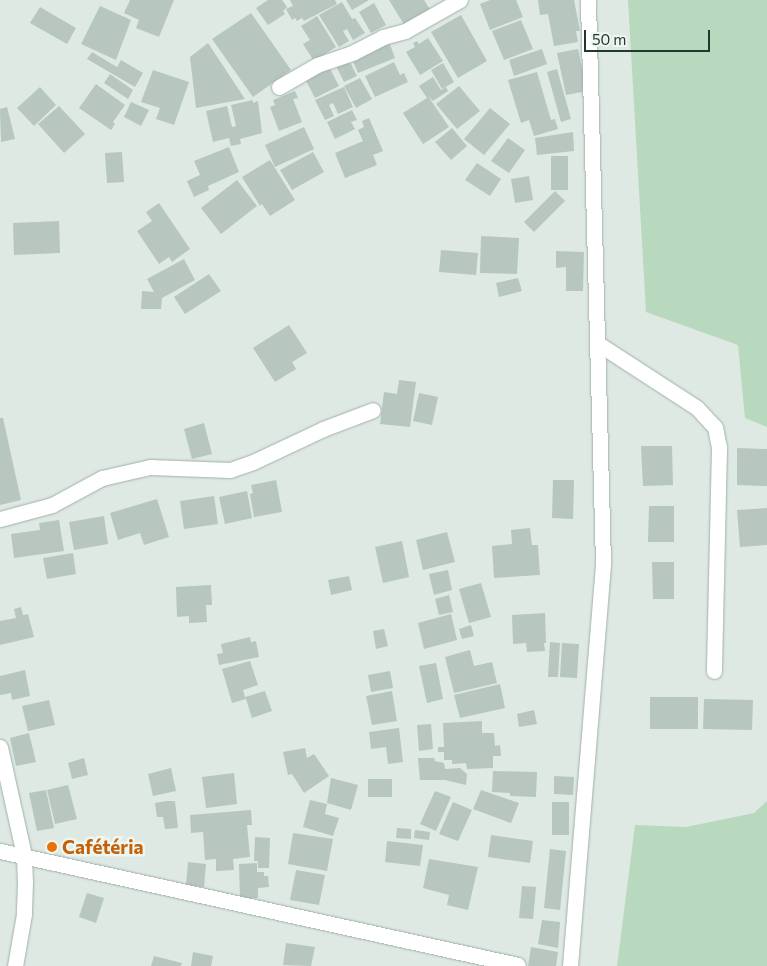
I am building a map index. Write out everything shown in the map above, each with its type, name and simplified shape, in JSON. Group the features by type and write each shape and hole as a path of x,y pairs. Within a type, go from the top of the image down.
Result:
{"street":[{"path":"279,87 317,65 354,52 383,37 405,31 460,0"},
{"path":"570,966 603,563 588,0"},
{"path":"597,344 697,408 715,427 720,447 714,671"},
{"path":"0,519 52,505 102,478 150,467 230,470 253,462 323,429 373,410"},
{"path":"0,747 24,856 24,914 15,966"},
{"path":"0,851 518,965"}],"green space":[{"path":"628,0 767,0 767,427 745,418 738,345 646,312"},
{"path":"767,801 767,966 617,966 635,825 686,827 754,813"}],"building":[{"path":"130,0 174,0 159,37 136,28 139,20 124,13"},
{"path":"268,0 282,0 287,7 283,11 285,14 268,25 256,8"},
{"path":"290,0 335,0 337,4 304,21 302,18 297,21 295,18 292,20 286,9 293,6"},
{"path":"346,0 369,0 352,10"},
{"path":"389,0 424,0 431,11 405,26"},
{"path":"490,0 516,0 523,17 490,30 480,4"},
{"path":"538,0 574,0 580,31 576,31 578,42 554,46 548,14 540,15"},
{"path":"342,2 352,19 355,18 365,33 353,40 347,29 343,31 349,41 339,47 319,15"},
{"path":"374,3 386,25 371,33 359,12"},
{"path":"100,6 131,20 116,60 81,44"},
{"path":"40,7 76,28 67,44 30,23"},
{"path":"251,13 291,70 253,97 212,39"},
{"path":"461,15 487,61 458,78 431,32"},
{"path":"317,16 336,47 314,61 303,44 310,40 301,26"},
{"path":"521,20 533,49 504,60 492,31"},
{"path":"428,38 443,61 420,75 406,52 415,47 413,43 417,41 419,44"},
{"path":"389,42 395,58 358,73 351,57"},
{"path":"208,43 245,99 196,108 190,57"},
{"path":"542,49 547,64 514,76 509,60"},
{"path":"578,49 587,91 566,95 557,53"},
{"path":"92,52 117,67 121,60 143,73 135,87 87,59"},
{"path":"347,56 357,76 344,82 334,62"},
{"path":"394,62 400,75 404,73 408,82 375,97 365,76"},
{"path":"327,63 339,86 315,98 303,75"},
{"path":"443,63 454,82 442,89 431,70"},
{"path":"557,69 571,119 561,122 547,72"},
{"path":"153,70 189,82 174,125 156,119 160,108 141,102"},
{"path":"537,72 551,120 555,119 558,129 534,136 529,120 521,123 508,80"},
{"path":"110,74 133,90 128,99 104,83"},
{"path":"433,77 441,90 446,87 448,91 433,101 428,96 449,127 423,144 403,113 427,98 419,86"},
{"path":"360,78 372,99 356,108 344,86"},
{"path":"96,84 125,105 113,122 115,124 111,130 79,108"},
{"path":"459,86 480,111 457,129 436,104"},
{"path":"40,87 56,105 34,126 17,108"},
{"path":"344,87 353,107 338,114 333,103 329,105 334,116 325,120 315,100"},
{"path":"295,91 298,98 293,99 302,122 279,131 270,107 275,105 273,100"},
{"path":"253,100 253,103 258,101 262,133 240,139 241,144 231,146 229,138 213,142 206,111 227,106 232,127 236,126 231,105"},
{"path":"131,102 149,110 141,126 124,117"},
{"path":"59,106 85,134 64,153 38,124"},
{"path":"7,107 15,139 1,142 0,109"},
{"path":"490,108 510,124 484,155 464,139"},
{"path":"352,110 357,120 351,122 355,129 335,139 327,122"},
{"path":"369,118 383,151 373,155 377,165 345,178 335,153 363,141 358,130 364,127 362,121"},
{"path":"304,127 314,149 275,167 265,145"},
{"path":"452,128 467,146 451,160 435,142"},
{"path":"573,132 574,151 537,155 535,138"},
{"path":"508,138 525,150 509,173 491,161"},
{"path":"229,147 239,172 208,186 209,190 194,197 187,181 200,175 194,161"},
{"path":"122,152 124,182 107,183 105,153"},
{"path":"313,152 324,172 292,190 280,170"},
{"path":"551,156 568,156 568,190 551,190"},
{"path":"270,160 295,200 270,216 262,204 260,206 242,177"},
{"path":"477,163 501,179 490,196 465,180"},
{"path":"529,176 533,200 515,203 511,179"},
{"path":"237,180 257,206 221,234 201,208"},
{"path":"555,191 565,201 534,232 524,222"},
{"path":"159,203 190,249 172,262 169,257 159,264 137,231 152,221 146,212"},
{"path":"59,221 60,253 14,255 13,223"},
{"path":"481,236 519,238 517,274 480,273"},
{"path":"441,250 478,253 476,275 439,272"},
{"path":"556,251 584,252 583,291 566,291 566,267 556,268"},
{"path":"184,259 195,280 162,298 161,309 141,309 142,291 154,292 147,279"},
{"path":"209,274 221,291 185,314 174,297"},
{"path":"518,278 522,291 499,297 496,283"},
{"path":"289,325 307,353 292,362 296,369 275,382 253,348"},
{"path":"399,380 416,382 410,427 380,424 384,392 397,394"},
{"path":"419,393 438,397 432,425 413,421"},
{"path":"0,418 3,418 21,500 0,505"},
{"path":"204,423 212,454 192,459 184,429"},
{"path":"641,446 672,446 673,485 643,486"},
{"path":"737,448 767,449 767,486 737,485"},
{"path":"276,480 282,512 254,517 250,494 253,493 251,485"},
{"path":"553,480 574,480 573,519 552,518"},
{"path":"247,491 252,518 225,524 219,497"},
{"path":"214,496 218,524 184,529 180,501"},
{"path":"157,499 169,537 144,545 140,533 118,540 110,513"},
{"path":"649,506 674,506 674,542 648,542"},
{"path":"767,508 767,545 740,547 737,510"},
{"path":"104,516 108,544 74,550 69,522"},
{"path":"59,520 64,551 14,558 11,534 40,530 39,523"},
{"path":"530,528 532,545 538,545 540,575 494,578 492,546 512,544 511,530"},
{"path":"447,532 455,562 423,570 416,540"},
{"path":"402,541 409,577 383,583 375,547"},
{"path":"73,553 76,574 47,579 43,558"},
{"path":"652,562 674,562 674,599 653,599"},
{"path":"448,570 452,590 434,595 429,574"},
{"path":"349,576 352,590 331,595 328,580"},
{"path":"481,583 491,617 469,623 459,589"},
{"path":"211,585 212,605 206,605 207,622 189,623 189,616 177,617 176,587"},
{"path":"449,595 453,612 439,615 435,599"},
{"path":"21,607 23,615 28,614 34,637 0,645 0,621 16,618 14,609"},
{"path":"545,613 545,651 527,652 526,643 513,644 512,615"},
{"path":"451,614 457,640 424,649 418,623"},
{"path":"471,625 474,636 462,639 459,629"},
{"path":"384,629 388,646 376,649 373,631"},
{"path":"250,637 251,642 256,641 259,657 219,665 217,654 223,653 221,644"},
{"path":"550,642 560,643 558,677 548,677"},
{"path":"562,643 579,644 577,678 560,677"},
{"path":"470,650 474,666 492,662 497,683 454,693 445,657"},
{"path":"250,661 258,685 243,690 245,697 265,691 272,711 252,718 246,699 232,703 222,669"},
{"path":"436,663 443,699 427,703 419,666"},
{"path":"25,670 30,696 12,700 11,693 0,695 0,676"},
{"path":"390,671 393,688 371,692 368,675"},
{"path":"500,684 505,708 460,718 454,695"},
{"path":"392,691 397,721 372,725 366,696"},
{"path":"650,697 698,697 698,729 650,729"},
{"path":"704,699 753,700 752,730 703,729"},
{"path":"49,700 55,725 28,731 22,706"},
{"path":"534,710 537,724 519,727 517,714"},
{"path":"482,721 482,733 494,733 495,746 500,745 501,756 493,756 493,768 467,769 466,763 452,764 452,760 444,760 444,752 438,752 438,747 444,747 443,723"},
{"path":"431,724 433,749 419,751 417,725"},
{"path":"399,728 403,762 388,764 386,747 371,749 369,732"},
{"path":"29,733 36,762 16,766 10,738"},
{"path":"305,748 307,758 314,754 329,776 304,793 292,774 288,775 283,752"},
{"path":"84,758 88,775 72,779 68,763"},
{"path":"418,758 434,758 435,761 444,763 445,769 460,768 467,774 466,785 445,780 420,780"},
{"path":"171,768 176,791 153,796 148,774"},
{"path":"493,771 537,772 536,797 510,796 510,793 492,792"},
{"path":"234,773 237,804 206,808 202,777"},
{"path":"554,776 574,777 573,795 554,794"},
{"path":"331,778 358,785 351,810 327,803"},
{"path":"368,779 392,779 392,797 368,797"},
{"path":"68,785 77,819 55,824 47,790"},
{"path":"46,790 54,828 37,831 29,793"},
{"path":"481,790 519,803 511,823 473,809"},
{"path":"435,791 451,797 436,831 420,824"},
{"path":"310,800 327,804 325,814 339,818 333,836 303,827"},
{"path":"175,801 178,828 165,829 163,817 157,817 155,803"},
{"path":"453,802 472,810 458,841 439,834"},
{"path":"552,802 569,802 569,835 552,835"},
{"path":"251,810 252,825 247,825 250,857 233,859 234,870 216,871 216,859 205,860 203,832 191,833 190,815"},
{"path":"397,828 411,829 411,839 396,838"},
{"path":"415,830 430,832 429,840 414,838"},
{"path":"293,833 333,839 327,871 288,864"},
{"path":"491,835 533,841 530,863 488,857"},
{"path":"255,837 270,838 269,868 258,868 258,861 254,861"},
{"path":"387,841 423,845 420,866 385,862"},
{"path":"550,849 566,851 560,910 544,908"},
{"path":"429,859 478,867 468,910 447,905 449,895 423,888"},
{"path":"188,862 206,864 204,887 186,885"},
{"path":"257,863 257,872 264,872 264,876 268,876 269,887 258,888 258,898 240,899 239,864"},
{"path":"296,870 325,875 319,905 290,900"},
{"path":"522,886 536,887 533,919 519,918"},
{"path":"87,893 104,898 96,923 79,917"},
{"path":"542,920 560,922 558,948 538,944"},
{"path":"286,943 315,947 311,966 283,965"},
{"path":"531,947 558,952 556,966 528,966"},
{"path":"193,952 213,956 211,966 191,966"},
{"path":"154,956 182,963 181,966 151,966"}],"place":[{"name":"Cafétéria","path":"52,847"}]}
